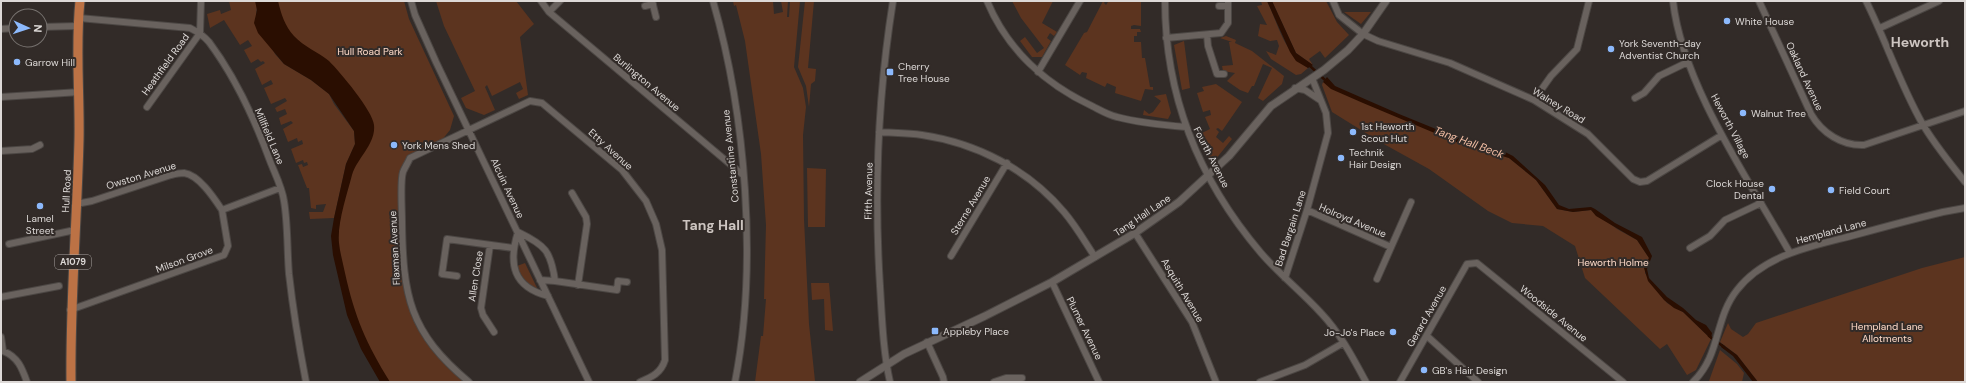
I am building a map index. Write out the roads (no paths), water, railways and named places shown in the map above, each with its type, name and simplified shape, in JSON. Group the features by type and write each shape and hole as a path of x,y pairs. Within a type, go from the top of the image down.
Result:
{"main road":[{"name":"Hull Road","path":"71,382 70,310 75,230 80,92 78,22 80,1"}],"street":[{"path":"48,26 78,22 173,25 190,28 200,33 201,1"},
{"name":"Alcuin Avenue","path":"411,1 436,62 589,382"},
{"name":"Burlington Avenue","path":"541,1 549,12 743,176"},
{"path":"549,12 560,1"},
{"name":"Constantine Avenue","path":"713,1 731,84 743,176 747,276 742,331 735,382"},
{"name":"Fifth Avenue","path":"890,382 886,364 878,257 879,132 884,65 893,1"},
{"path":"987,1 1003,32 1038,72 1068,95 1115,117 1148,124 1186,127"},
{"path":"1038,72 1080,1"},
{"name":"Fourth Avenue","path":"1165,1 1166,38 1173,82 1186,127 1210,176 1242,229 1284,278"},
{"name":"Walney Road","path":"1333,1 1339,15 1363,34 1378,41 1450,63 1534,100 1588,134 1633,179 1640,182 1647,182 1722,135"},
{"name":"Tang Hall Lane","path":"860,382 886,364 927,342 985,316 1052,282 1135,233 1179,202 1210,176 1229,156 1270,106 1324,70 1348,50 1363,34 1386,1"},
{"path":"1534,100 1551,76 1577,49 1589,1"},
{"name":"Heworth Village","path":"1673,1 1674,14 1688,62 1722,135 1790,253"},
{"name":"Oakland Avenue","path":"1759,1 1811,114 1816,123 1826,132 1847,143 1864,145 1965,111"},
{"path":"1866,1 1880,28 1904,87 1923,125 1945,158 1965,182"},
{"path":"1880,28 1939,1"},
{"path":"645,6 652,3 656,17"},
{"path":"1166,38 1221,33 1226,29 1228,23 1228,4 1219,6"},
{"name":"Heathfield Road","path":"147,107 200,33"},
{"name":"Millfield Lane","path":"200,33 209,42 237,86 260,133 280,188 286,219 289,273 295,323 306,382"},
{"path":"1208,35 1208,46 1215,76 1224,74"},
{"path":"1635,98 1644,93 1659,76 1688,62"},
{"name":"Bad Bargain Lane","path":"1312,78 1326,113 1328,133 1307,210 1284,278 1322,314 1343,343 1366,382"},
{"path":"1295,88 1305,90 1322,101"},
{"path":"1,97 80,92"},
{"name":"Etty Avenue","path":"469,129 530,101 542,103 622,170 646,201 656,224 662,250 665,360 660,370 655,375 640,382"},
{"name":"Flaxman Avenue","path":"469,129 410,158 403,173 402,203 403,253 406,288 414,316 423,333 435,348 469,382"},
{"path":"879,132 921,134 949,140 971,147 1007,163 1046,193 1064,212 1095,257"},
{"path":"1,150 32,149 40,145"},
{"name":"Sterne Avenue","path":"951,256 1007,163"},
{"name":"Owston Avenue","path":"76,204 92,201 171,175 184,173 196,179 209,191 222,210"},
{"path":"222,210 280,188"},
{"path":"572,193 586,217 587,224 578,285"},
{"path":"1377,280 1411,202"},
{"path":"1690,248 1710,236 1725,220 1761,203"},
{"name":"Hempland Lane","path":"1693,382 1708,363 1727,304 1747,279 1760,270 1790,253 1935,214 1965,208"},
{"name":"Milson Grove","path":"70,310 224,255 228,246 222,210"},
{"name":"Holroyd Avenue","path":"1307,210 1392,247"},
{"path":"9,244 75,230"},
{"path":"548,296 529,289 520,279 513,267 513,248 518,232 538,242 546,251 553,265 555,281"},
{"name":"Asquith Avenue","path":"1135,233 1192,322 1216,382"},
{"name":"Allen Close","path":"457,276 442,274 447,239 513,248"},
{"name":"Allen Close","path":"490,245 481,308 483,315 494,332"},
{"name":"Gerard Avenue","path":"1400,382 1467,264 1472,262"},
{"name":"Woodside Avenue","path":"1472,262 1476,263 1623,382"},
{"path":"540,280 617,290 618,281 628,282"},
{"name":"Plumer Avenue","path":"1052,282 1099,382"},
{"path":"1,297 59,286"},
{"path":"1427,336 1478,382"},
{"path":"1,337 2,353 14,357 21,366 27,382"},
{"path":"927,342 944,382"},
{"path":"1260,382 1305,365 1343,343"},
{"path":"994,382 1013,375 1022,378"}],"water":[{"path":"255,1 278,1 284,20 294,36 334,66 362,101 372,119 374,132 369,145 354,169 352,175 339,227 339,243 357,317 374,355 390,382 380,382 361,349 347,315 333,255 331,236 334,218 346,164 355,144 354,131 329,94 311,80 284,64 258,33 254,23 257,10"},
{"path":"1267,1 1272,1 1296,53 1313,65 1308,68 1296,61 1290,52"},
{"path":"1327,77 1335,86 1399,114 1453,136 1505,152 1513,156 1545,185 1559,205 1569,209 1591,207 1615,223 1642,237 1652,256 1647,269 1649,278 1667,297 1683,308 1696,320 1706,325 1712,333 1711,339 1683,312 1674,308 1664,300 1648,281 1644,268 1649,258 1637,240 1596,216 1591,210 1573,212 1557,209 1536,180 1509,158 1456,142 1331,89 1323,82"},
{"path":"1722,344 1737,355 1758,382 1753,382 1733,356 1721,347"}],"waterway":[{"name":"Tang Hall Beck","path":"1309,65 1326,81"},
{"name":"Tang Hall Beck","path":"1709,336 1724,347"}],"place":[{"name":"White House","path":"1727,21"},
{"name":"York Seventh-day Adventist Church","path":"1611,49"},
{"name":"Garrow Hill","path":"17,62"},
{"name":"Cherry Tree House","path":"890,72"},
{"name":"Walnut Tree","path":"1743,113"},
{"name":"1st Heworth Scout Hut","path":"1353,132"},
{"name":"York Mens Shed","path":"394,145"},
{"name":"Technik Hair Design","path":"1341,158"},
{"name":"Clock House Dental","path":"1772,189"},
{"name":"Field Court","path":"1831,190"},
{"name":"Lamel Street","path":"40,206"},
{"name":"Appleby Place","path":"935,331"},
{"name":"Jo-Jo's Place","path":"1393,332"},
{"name":"GB's Hair Design","path":"1424,370"}],"district":[{"name":"Heworth","path":"1920,42"},
{"name":"Tang Hall","path":"713,225"}],"park label":[{"name":"Hull Road Park","path":"370,51"},
{"name":"Heworth Holme","path":"1613,262"},
{"name":"Hempland Lane Allotments","path":"1887,332"}]}
